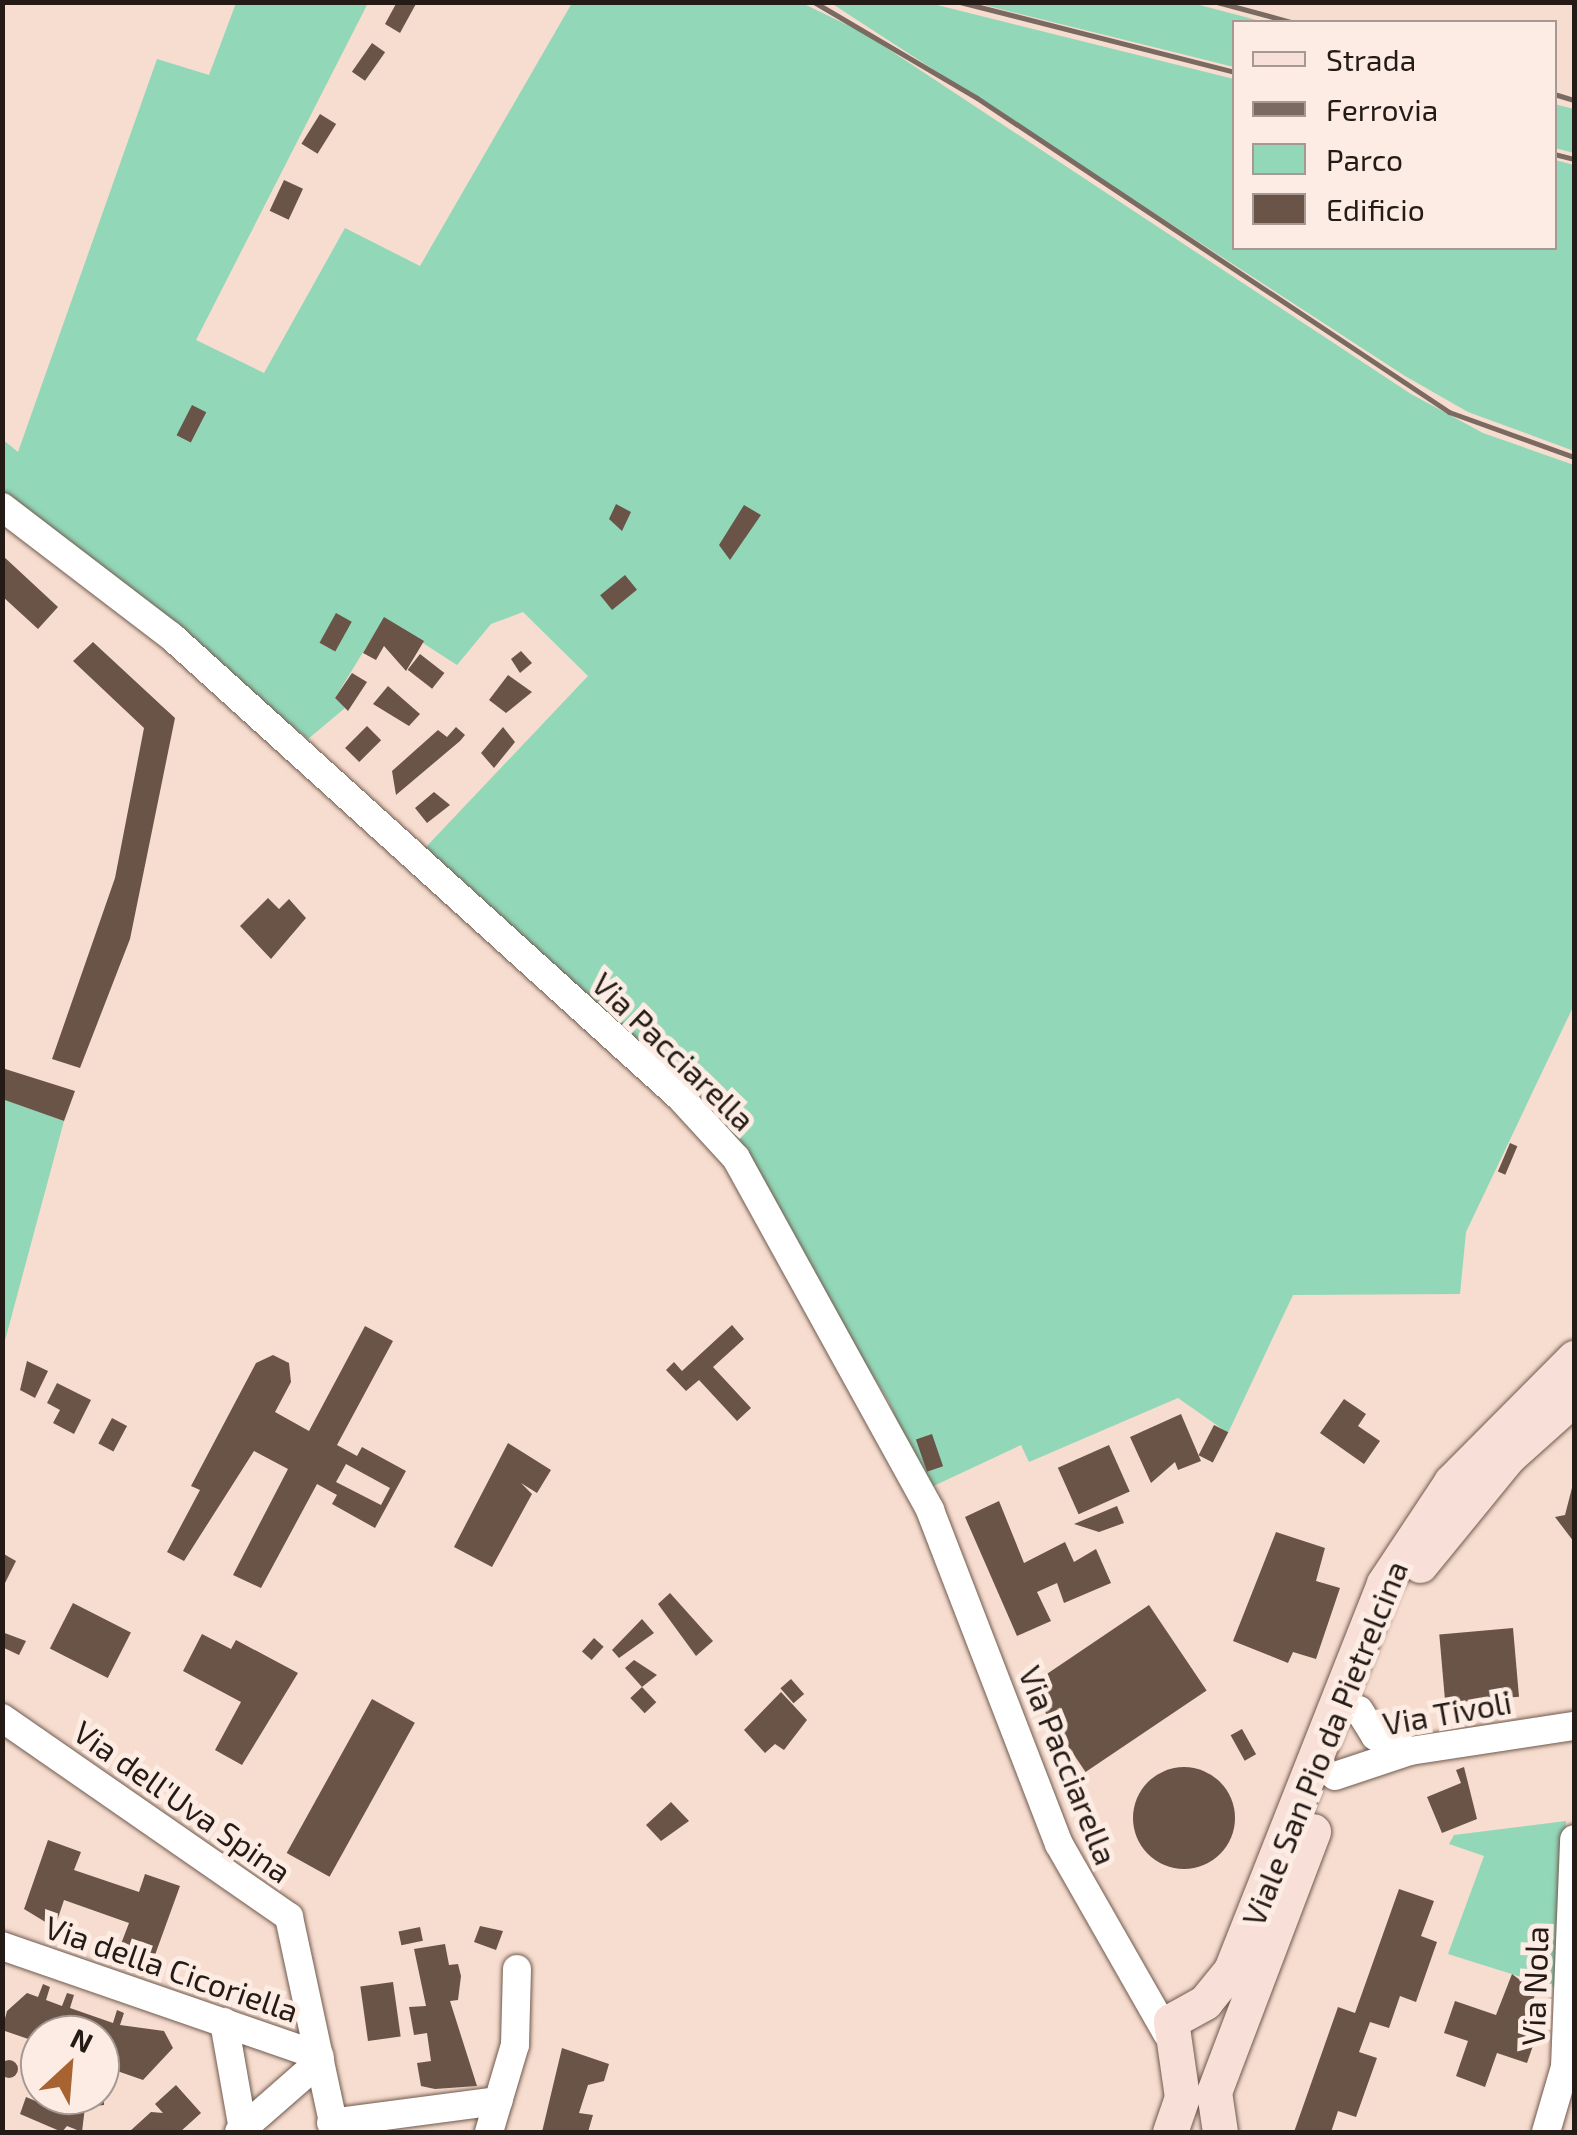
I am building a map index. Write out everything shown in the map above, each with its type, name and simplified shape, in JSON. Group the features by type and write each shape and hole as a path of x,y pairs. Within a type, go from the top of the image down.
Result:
{"main road":[{"name":"Viale San Pio da Pietrelcina","path":"1186,2015 1231,1970 1402,1552 1503,1423 1574,1358"},
{"name":"Viale San Pio da Pietrelcina","path":"1220,2132 1210,2105 1236,2031 1359,1710 1426,1556 1508,1457 1574,1398"},
{"path":"1170,2132 1182,2097 1186,2015 1224,2011 1236,2031"}],"street":[{"name":"Via Pacciarella","path":"2,507 171,636 681,1098 736,1158 930,1510 1058,1844 1137,1988 1186,2015"},
{"path":"1359,1710 1375,1736 1410,1751"},
{"name":"Via dell'Uva Spina","path":"2,1718 288,1918 333,2128"},
{"name":"Via Tivoli","path":"1334,1776 1410,1751 1574,1726"},
{"name":"Via Nola","path":"1546,2132 1570,2067 1574,1839"},
{"name":"Via della Cicoriella","path":"2,1946 319,2058"},
{"path":"489,2132 517,2028 517,1969"},
{"path":"224,2022 241,2131"},
{"path":"241,2131 319,2058"},
{"path":"333,2128 499,2101"}],"green space":[{"path":"236,3 368,3 196,340 264,373 345,228 420,266 572,3 802,3 864,33 1411,394 1483,433 1574,465 1574,1005 1466,1232 1460,1294 1293,1295 1228,1433 1178,1398 1029,1462 1021,1445 925,1490 889,1402 734,1147 425,848 588,676 523,612 491,624 457,665 384,618 335,698 345,708 308,739 3,493 2,439 18,452 157,59 209,75"},
{"path":"831,3 929,3 1232,79 1232,250 1557,250 1557,161 1574,165 1574,451 1468,412 1405,376"},
{"path":"976,3 1192,3 1256,20 1232,20 1232,67"},
{"path":"1557,105 1574,109 1574,153 1557,149"},
{"path":"3,1099 64,1121 3,1348"},
{"path":"1566,1821 1560,1989 1448,1954 1484,1856 1449,1844 1454,1835"}],"building":[{"path":"397,2 417,2 400,33 385,24"},
{"path":"372,43 385,52 365,81 352,72"},
{"path":"320,114 336,124 318,154 301,144"},
{"path":"284,180 303,189 289,220 270,211"},
{"path":"192,405 206,412 191,443 177,435"},
{"path":"616,504 631,512 622,531 609,519"},
{"path":"744,505 761,515 730,560 719,545"},
{"path":"2,555 58,607 38,629 2,596"},
{"path":"625,575 637,590 612,610 600,595"},
{"path":"336,613 352,622 335,651 320,643"},
{"path":"384,617 424,641 406,671 384,646 376,660 363,653"},
{"path":"93,642 175,718 130,939 80,1068 52,1059 115,878 144,728 73,661"},
{"path":"521,651 532,663 520,673 511,659"},
{"path":"420,654 444,673 432,689 408,670"},
{"path":"352,673 367,682 348,711 335,698"},
{"path":"508,675 532,692 506,713 489,700"},
{"path":"388,686 420,714 409,726 373,704"},
{"path":"367,726 381,740 359,762 345,748"},
{"path":"456,727 465,735 460,741 396,795 392,771 438,730 447,737"},
{"path":"503,727 515,742 494,768 481,753"},
{"path":"434,792 450,805 427,823 415,808"},
{"path":"268,898 279,909 289,899 306,918 271,959 240,926"},
{"path":"2,1068 75,1091 64,1121 2,1099"},
{"path":"1510,1143 1517,1146 1505,1175 1498,1172"},
{"path":"732,1325 744,1339 713,1367 751,1408 737,1421 699,1380 686,1391 666,1370 674,1362 682,1371"},
{"path":"365,1326 393,1341 337,1445 357,1456 362,1447 406,1471 375,1528 332,1504 337,1495 317,1484 261,1588 233,1575 288,1469 254,1451 184,1561 167,1552 200,1490 191,1486 256,1363 273,1355 289,1363 291,1382 275,1412 309,1431","holes":["346,1464 390,1488 381,1505 336,1482"]},
{"path":"27,1361 48,1371 35,1398 20,1390"},
{"path":"57,1383 91,1400 74,1434 53,1423 60,1410 47,1403"},
{"path":"1344,1399 1366,1414 1358,1426 1380,1441 1364,1464 1320,1433"},
{"path":"1181,1414 1201,1461 1178,1470 1175,1462 1151,1483 1130,1437"},
{"path":"112,1418 127,1426 113,1452 98,1444"},
{"path":"1214,1425 1228,1432 1213,1463 1199,1455"},
{"path":"932,1434 943,1466 927,1472 916,1440"},
{"path":"508,1443 551,1470 537,1493 521,1483 532,1494 492,1567 454,1547"},
{"path":"1109,1445 1130,1492 1079,1514 1058,1468"},
{"path":"1574,1480 1574,1542 1555,1517 1565,1515"},
{"path":"999,1501 1024,1563 1065,1542 1074,1562 1096,1549 1111,1583 1064,1603 1057,1583 1037,1592 1051,1621 1017,1636 965,1517"},
{"path":"1117,1506 1124,1523 1099,1532 1074,1524"},
{"path":"1276,1532 1325,1548 1316,1581 1340,1588 1316,1659 1293,1652 1288,1663 1233,1641"},
{"path":"2,1553 16,1561 2,1589"},
{"path":"670,1593 713,1641 696,1656 658,1604"},
{"path":"73,1603 131,1633 108,1678 50,1648"},
{"path":"1149,1605 1207,1690 1086,1772 1028,1687"},
{"path":"642,1619 654,1633 619,1658 612,1650"},
{"path":"1513,1628 1519,1697 1445,1703 1439,1634"},
{"path":"2,1632 26,1641 19,1655 2,1647"},
{"path":"202,1634 231,1649 236,1640 298,1673 242,1765 215,1750 241,1702 183,1671"},
{"path":"594,1638 604,1647 592,1660 582,1651"},
{"path":"634,1660 657,1675 642,1687 625,1668"},
{"path":"791,1679 804,1694 794,1703 780,1688"},
{"path":"642,1687 656,1702 645,1713 630,1698"},
{"path":"781,1692 807,1720 784,1750 775,1744 765,1753 744,1730"},
{"path":"372,1699 415,1723 330,1877 287,1853"},
{"path":"1242,1729 1256,1754 1245,1761 1231,1735"},
{"path":"1184,1767 1203,1771 1220,1782 1231,1799 1235,1818 1231,1837 1220,1854 1203,1865 1184,1869 1165,1865 1148,1854 1137,1837 1133,1818 1137,1799 1148,1782 1165,1771"},
{"path":"1464,1767 1477,1819 1442,1833 1427,1797 1461,1783 1456,1770"},
{"path":"671,1802 689,1821 661,1841 646,1825"},
{"path":"48,1840 81,1852 74,1870 139,1892 145,1874 180,1886 155,1955 121,1944 129,1923 64,1900 57,1921 47,1923 24,1909"},
{"path":"1399,1889 1434,1901 1421,1936 1437,1942 1416,2002 1400,1996 1389,2028 1370,2022 1359,2052 1377,2058 1356,2117 1338,2111 1331,2132 1294,2132 1338,2007 1355,2013"},
{"path":"480,1926 503,1931 496,1950 474,1942"},
{"path":"420,1927 423,1941 401,1945 398,1932"},
{"path":"445,1944 449,1965 458,1964 461,1976 458,2000 450,2001 477,2086 421,2086 417,2063 431,2061 427,2033 414,2035 409,2007 426,2006 414,1949"},
{"path":"1512,1974 1536,1992 1523,2029 1537,2034 1527,2063 1497,2053 1485,2087 1456,2076 1468,2041 1444,2033 1455,2001 1496,2015"},
{"path":"393,1982 401,2036 368,2041 360,1987"},
{"path":"43,1984 50,1987 46,2000 62,2006 67,1993 74,1995 70,2008 90,2015 20,2015 20,2036 2,2030 7,2011 27,1993 38,1997"},
{"path":"120,2025 164,2031 173,2048 143,2080 120,2072"},
{"path":"562,2048 609,2064 604,2081 588,2085 579,2113 593,2115 588,2132 542,2132"},
{"path":"9,2060 18,2069 9,2078 0,2069"},
{"path":"176,2085 201,2113 180,2132 129,2132 151,2112 163,2113 155,2104"},
{"path":"22,2115 84,2115 82,2132 67,2126 62,2132"}],"railway":[{"path":"814,2 977,98 1449,412 1574,457"},
{"path":"960,2 1232,71"},
{"path":"1217,2 1284,20"},
{"path":"1557,95 1574,100"},
{"path":"1557,155 1574,159"}]}
